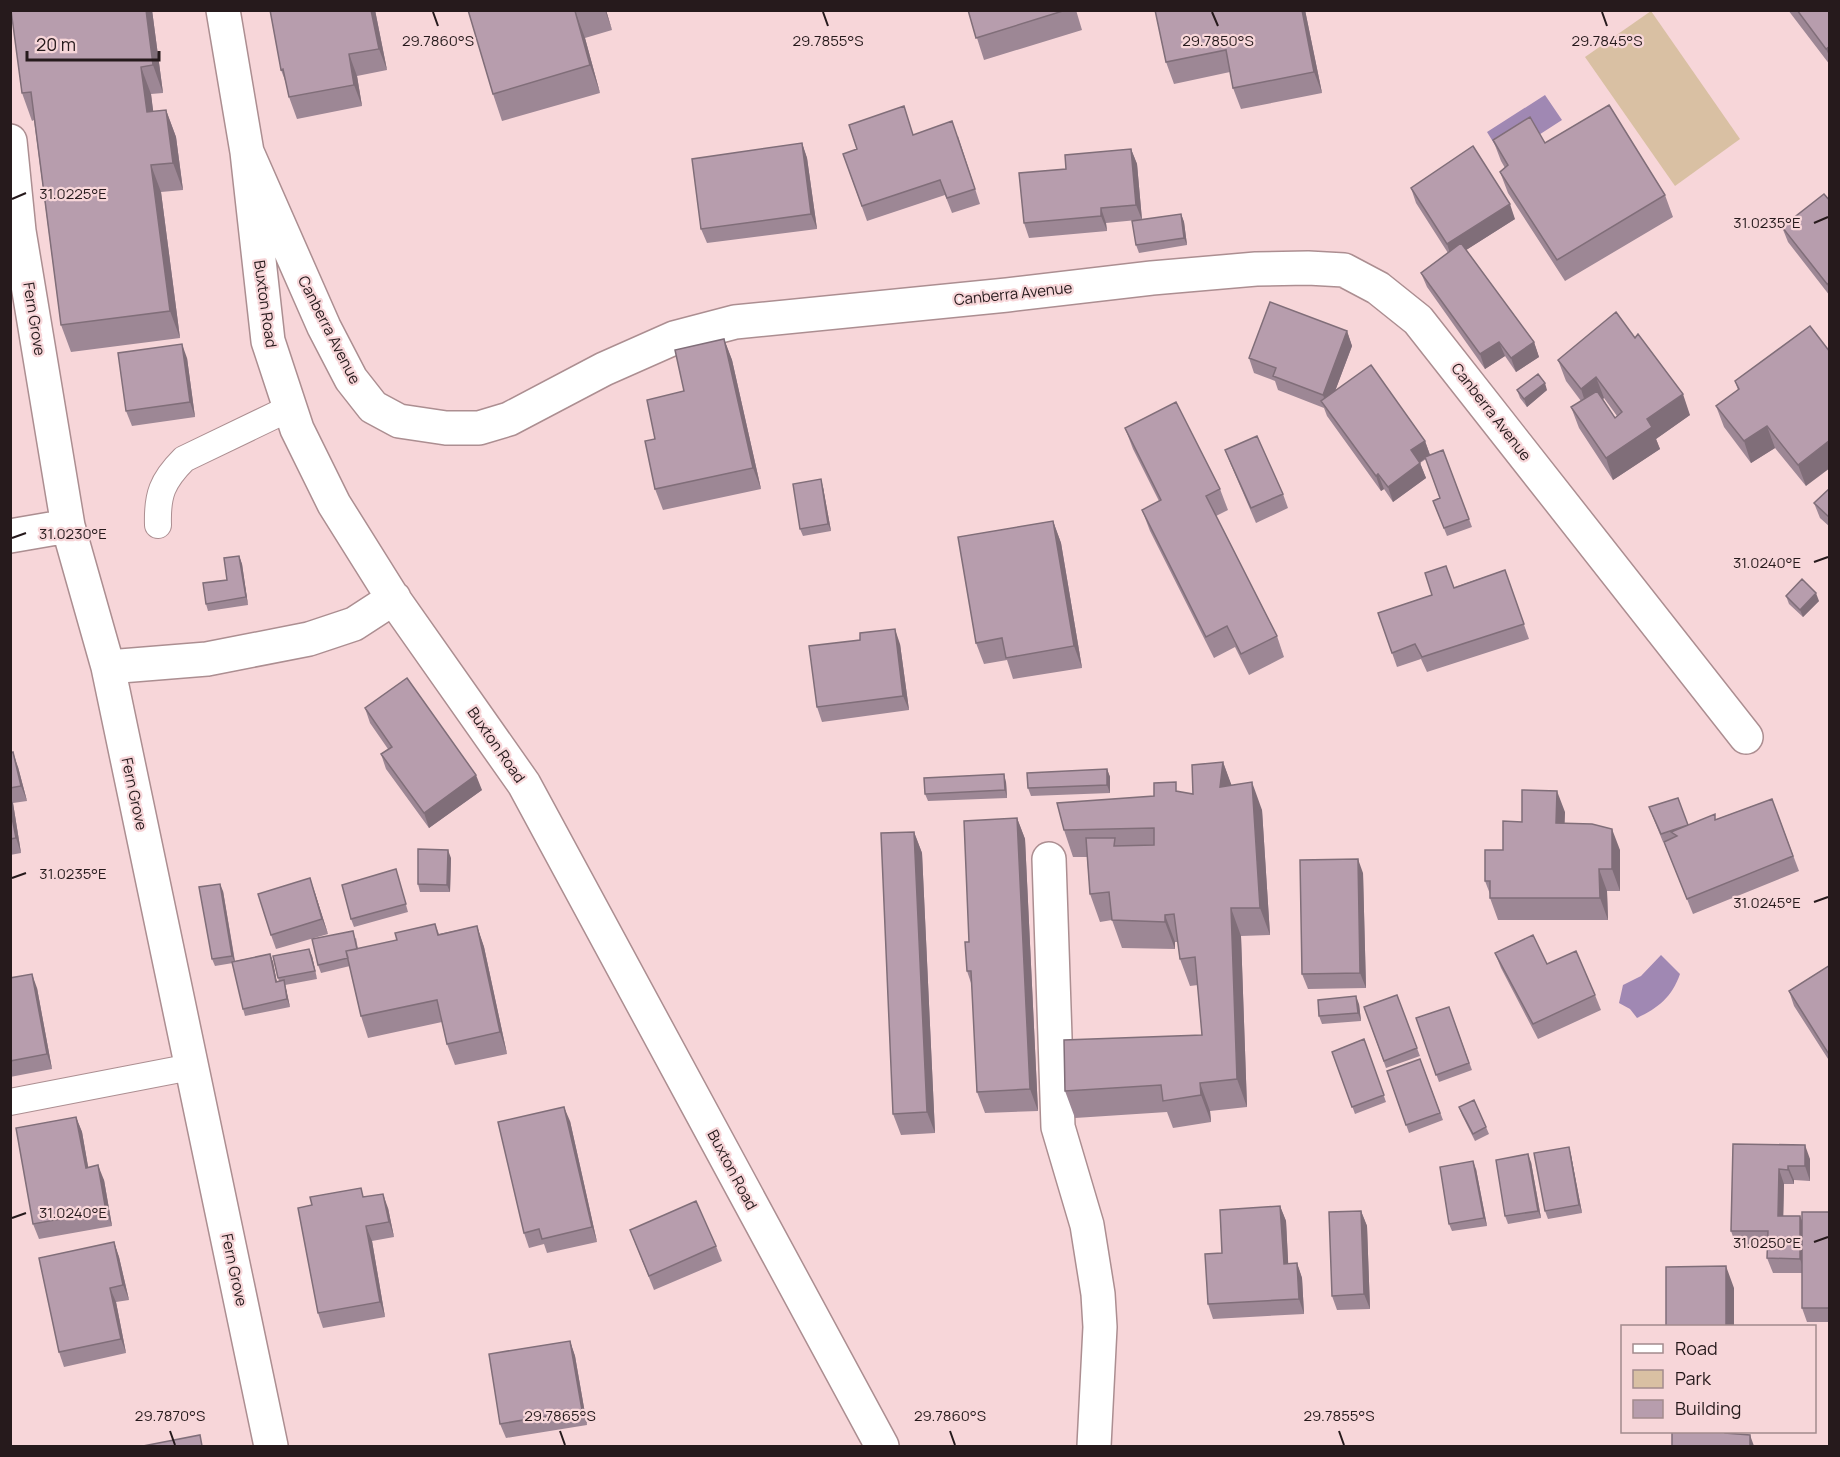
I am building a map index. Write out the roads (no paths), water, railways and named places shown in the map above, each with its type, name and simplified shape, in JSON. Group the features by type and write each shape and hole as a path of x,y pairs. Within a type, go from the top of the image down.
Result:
{"street":[{"name":"Buxton Road","path":"223,10 247,152 267,341 297,429 334,504 394,598 524,784 882,1446"},
{"name":"Fern Grove","path":"10,141 19,231 68,526 108,667 271,1446"},
{"name":"Canberra Avenue","path":"247,152 324,327 351,379 372,407 399,421 446,428 479,428 509,419 604,369 674,338 735,321 1256,269 1344,270 1378,288 1418,320 1746,737"},
{"path":"10,536 68,526"},
{"path":"108,667 207,659 309,639 354,624 394,598"},
{"path":"1049,859 1058,1127 1087,1225 1098,1294 1100,1327 1094,1446"}],"lane":[{"path":"158,525 158,507 162,486 183,459 290,408"},
{"path":"10,1102 191,1067"}]}
